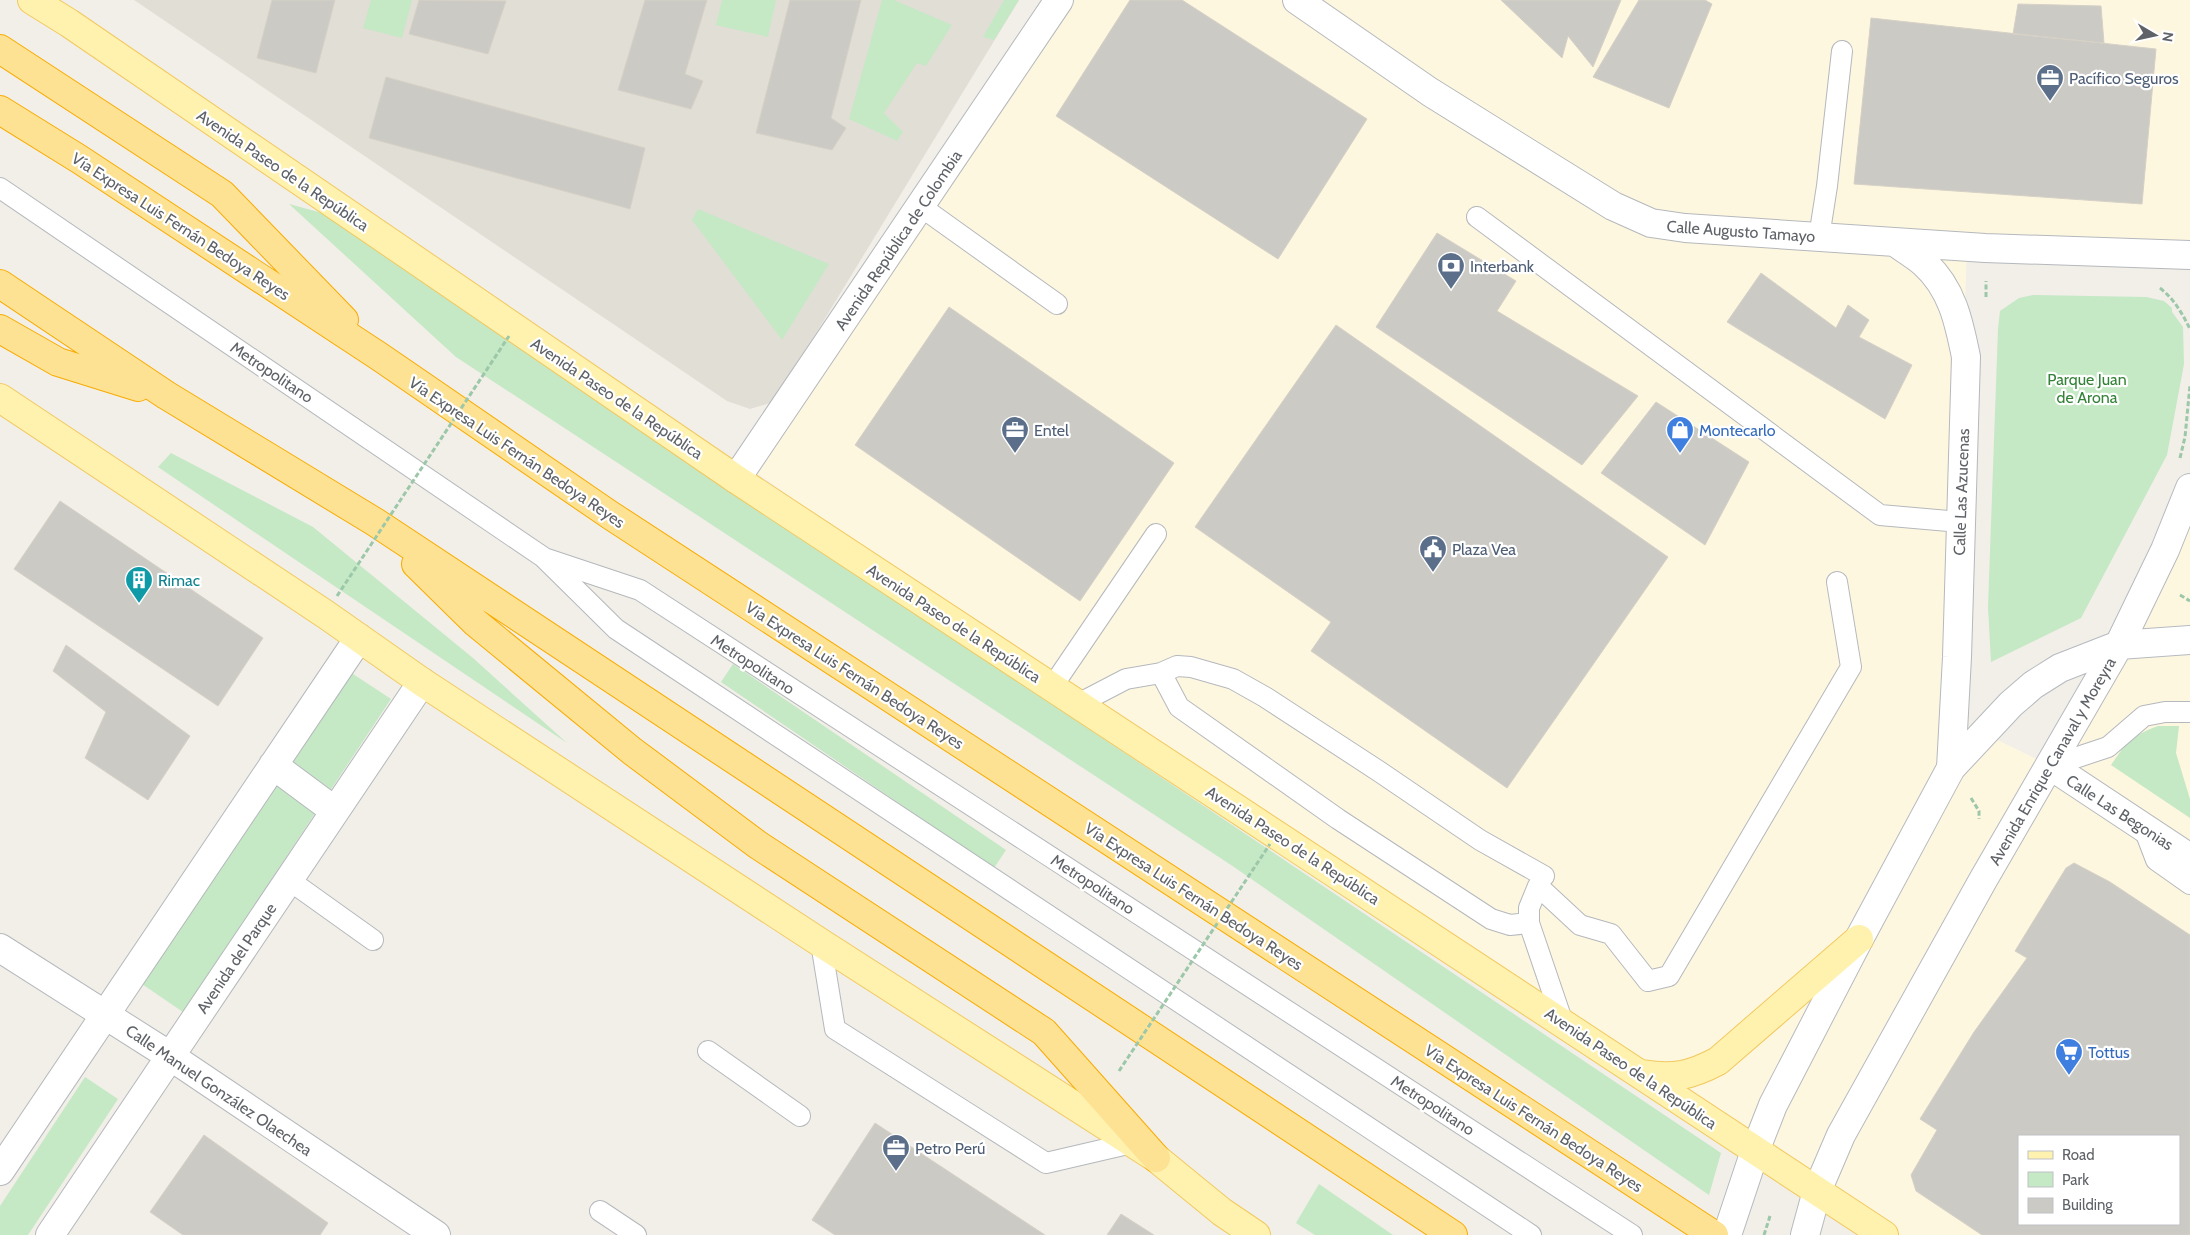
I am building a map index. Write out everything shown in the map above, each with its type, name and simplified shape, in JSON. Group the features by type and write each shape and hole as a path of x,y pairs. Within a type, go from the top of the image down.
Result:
{"highway":[{"path":"0,49 222,194 380,358"},
{"name":"Vía Expresa Luis Fernán Bedoya Reyes","path":"0,110 79,159 380,358 610,515 1724,1230"},
{"path":"0,284 166,396 374,522 1453,1235"},
{"path":"0,329 58,362 166,396"},
{"path":"374,522 476,623 632,751 758,845 1044,1032 1156,1158"}],"main road":[{"name":"Avenida Paseo de la República","path":"32,0 736,479 1884,1235"},
{"path":"0,398 422,682 821,943 1156,1158 1222,1212 1256,1235"},
{"path":"1638,1073 1659,1077 1680,1076 1691,1074 1718,1061 1859,939"}],"street":[{"name":"Avenida República de Colombia","path":"736,479 1059,0"},
{"name":"Calle Augusto Tamayo","path":"1297,0 1430,92 1614,206 1651,223 1685,228 1985,248 2190,255"},
{"name":"Calle Las Azucenas","path":"1895,242 1924,263 1952,300 1959,321 1966,357 1957,657 1951,768"},
{"path":"2184,477 2163,553 2119,645 2190,640"},
{"path":"0,1171 359,638"},
{"name":"Avenida Enrique Canaval y Moreyra","path":"1724,1230 1773,1106 1859,939 1951,768 2011,704 2033,685 2060,668 2119,645"},
{"name":"Avenida Enrique Canaval y Moreyra","path":"1805,1235 1817,1191 1841,1135 1983,880 2119,645"},
{"name":"Avenida del Parque","path":"50,1235 422,682"},
{"path":"273,765 335,811"},
{"name":"Calle Las Begonias","path":"2050,766 2190,858"},
{"name":"Calle Manuel González Olaechea","path":"0,948 170,1056 436,1235"}],"lane":[{"path":"1819,237 1827,186 1842,51"},
{"name":"Metropolitano","path":"0,188 543,557 616,629 1531,1235"},
{"path":"920,206 1058,304"},
{"path":"1477,217 1880,515 1960,522"},
{"path":"1052,687 1156,534"},
{"name":"Metropolitano","path":"543,557 640,590 1632,1235"},
{"path":"1078,704 1126,680 1161,673 1177,666 1191,667 1233,679 1265,697 1380,772 1541,881 1580,925 1611,934 1648,981 1669,976 1851,666 1837,582"},
{"path":"1161,673 1179,707 1338,819 1491,919 1510,925 1529,923"},
{"path":"2050,766 2108,747 2144,716 2165,712 2190,712"},
{"path":"2143,826 2156,860 2190,884"},
{"path":"289,880 373,940"},
{"path":"1541,881 1529,908 1529,923 1563,1023"},
{"path":"821,943 835,1029 1046,1163 1132,1143"},
{"path":"708,1051 800,1116"},
{"path":"600,1211 636,1235"}],"path":[{"path":"1983,282 1986,278"},
{"path":"2154,284 2174,302 2190,329"},
{"path":"337,596 509,336"},
{"path":"2184,477 2185,437 2190,385"},
{"path":"1119,1071 1270,844"},
{"path":"1764,1235 1767,1227"}],"shaded area":[{"path":"134,0 1019,0 818,330 770,403 750,409 727,401"},
{"path":"1061,0 2190,0 2190,257 1967,246 1950,717 2049,765 2190,490 2190,1235 1881,1235 1046,677 758,474"}],"green space":[{"path":"371,0 412,0 402,38 363,28"},
{"path":"722,0 776,0 768,37 716,25"},
{"path":"882,0 894,0 952,25 926,66 917,63 884,113 903,132 897,141 849,119"},
{"path":"1004,0 1019,0 994,40 983,37"},
{"path":"289,204 326,214 469,313 1721,1153 1709,1195 1231,865 456,357"},
{"path":"698,209 829,264 782,340 692,220"},
{"name":"Parque Juan de Arona","path":"2033,295 2146,297 2164,301 2172,308 2172,312 2183,327 2184,364 2167,455 2081,618 1991,662 1988,607 2000,311 2019,298"},
{"path":"171,453 313,527 473,658 567,743 158,467"},
{"path":"733,664 1006,850 994,868 721,682"},
{"path":"350,672 391,699 183,1012 142,984"},
{"path":"2158,726 2179,726 2176,753 2190,799 2190,818 2111,765 2130,741"},
{"path":"85,1077 118,1099 28,1235 0,1235 0,1206"},
{"path":"1319,1184 1393,1235 1315,1235 1296,1223"}],"building":[{"path":"272,0 335,0 316,73 257,58"},
{"path":"419,0 506,1 488,54 409,34"},
{"path":"645,0 707,0 685,74 703,81 691,109 618,90"},
{"path":"790,0 861,0 831,118 846,128 832,150 756,133"},
{"path":"1130,0 1182,0 1367,119 1278,259 1056,116"},
{"path":"1501,0 1621,0 1593,67 1568,36 1562,58"},
{"path":"1639,0 1705,0 1712,4 1669,108 1593,77"},
{"path":"2018,4 2101,6 2104,43 2013,34"},
{"path":"1871,18 2156,49 2142,204 1854,184"},
{"path":"386,77 645,148 630,209 369,138"},
{"path":"1437,233 1516,281 1497,311 1638,396 1582,465 1376,327"},
{"path":"1761,273 1836,328 1848,305 1869,320 1859,337 1912,365 1885,419 1727,322"},
{"name":"Entel","path":"949,307 1174,463 1080,601 855,445"},
{"name":"Plaza Vea","path":"1336,325 1668,557 1507,788 1311,651 1331,622 1195,527"},
{"path":"1656,402 1749,462 1705,545 1601,473"},
{"name":"Rimac","path":"60,501 263,638 218,706 14,569"},
{"path":"66,645 190,736 148,800 85,758 106,712 53,671"},
{"name":"Tottus","path":"2074,863 2110,882 2190,935 2190,1235 1982,1235 1916,1191 1911,1175 1937,1130 1920,1119 1974,1032 2027,958 2015,951 2066,868"},
{"name":"Petro Perú","path":"875,1123 1045,1235 835,1235 812,1220"},
{"path":"204,1135 328,1223 320,1235 183,1235 150,1212"},
{"path":"1121,1214 1154,1235 1107,1235"}],"place":[{"name":"Pacífico Seguros","path":"2050,102"},
{"name":"Interbank","path":"1451,290"},
{"name":"Entel","path":"1015,454"},
{"name":"Montecarlo","path":"1680,454"},
{"name":"Plaza Vea","path":"1433,573"},
{"name":"Rimac","path":"139,604"},
{"name":"Tottus","path":"2069,1076"},
{"name":"Petro Perú","path":"896,1172"}]}
